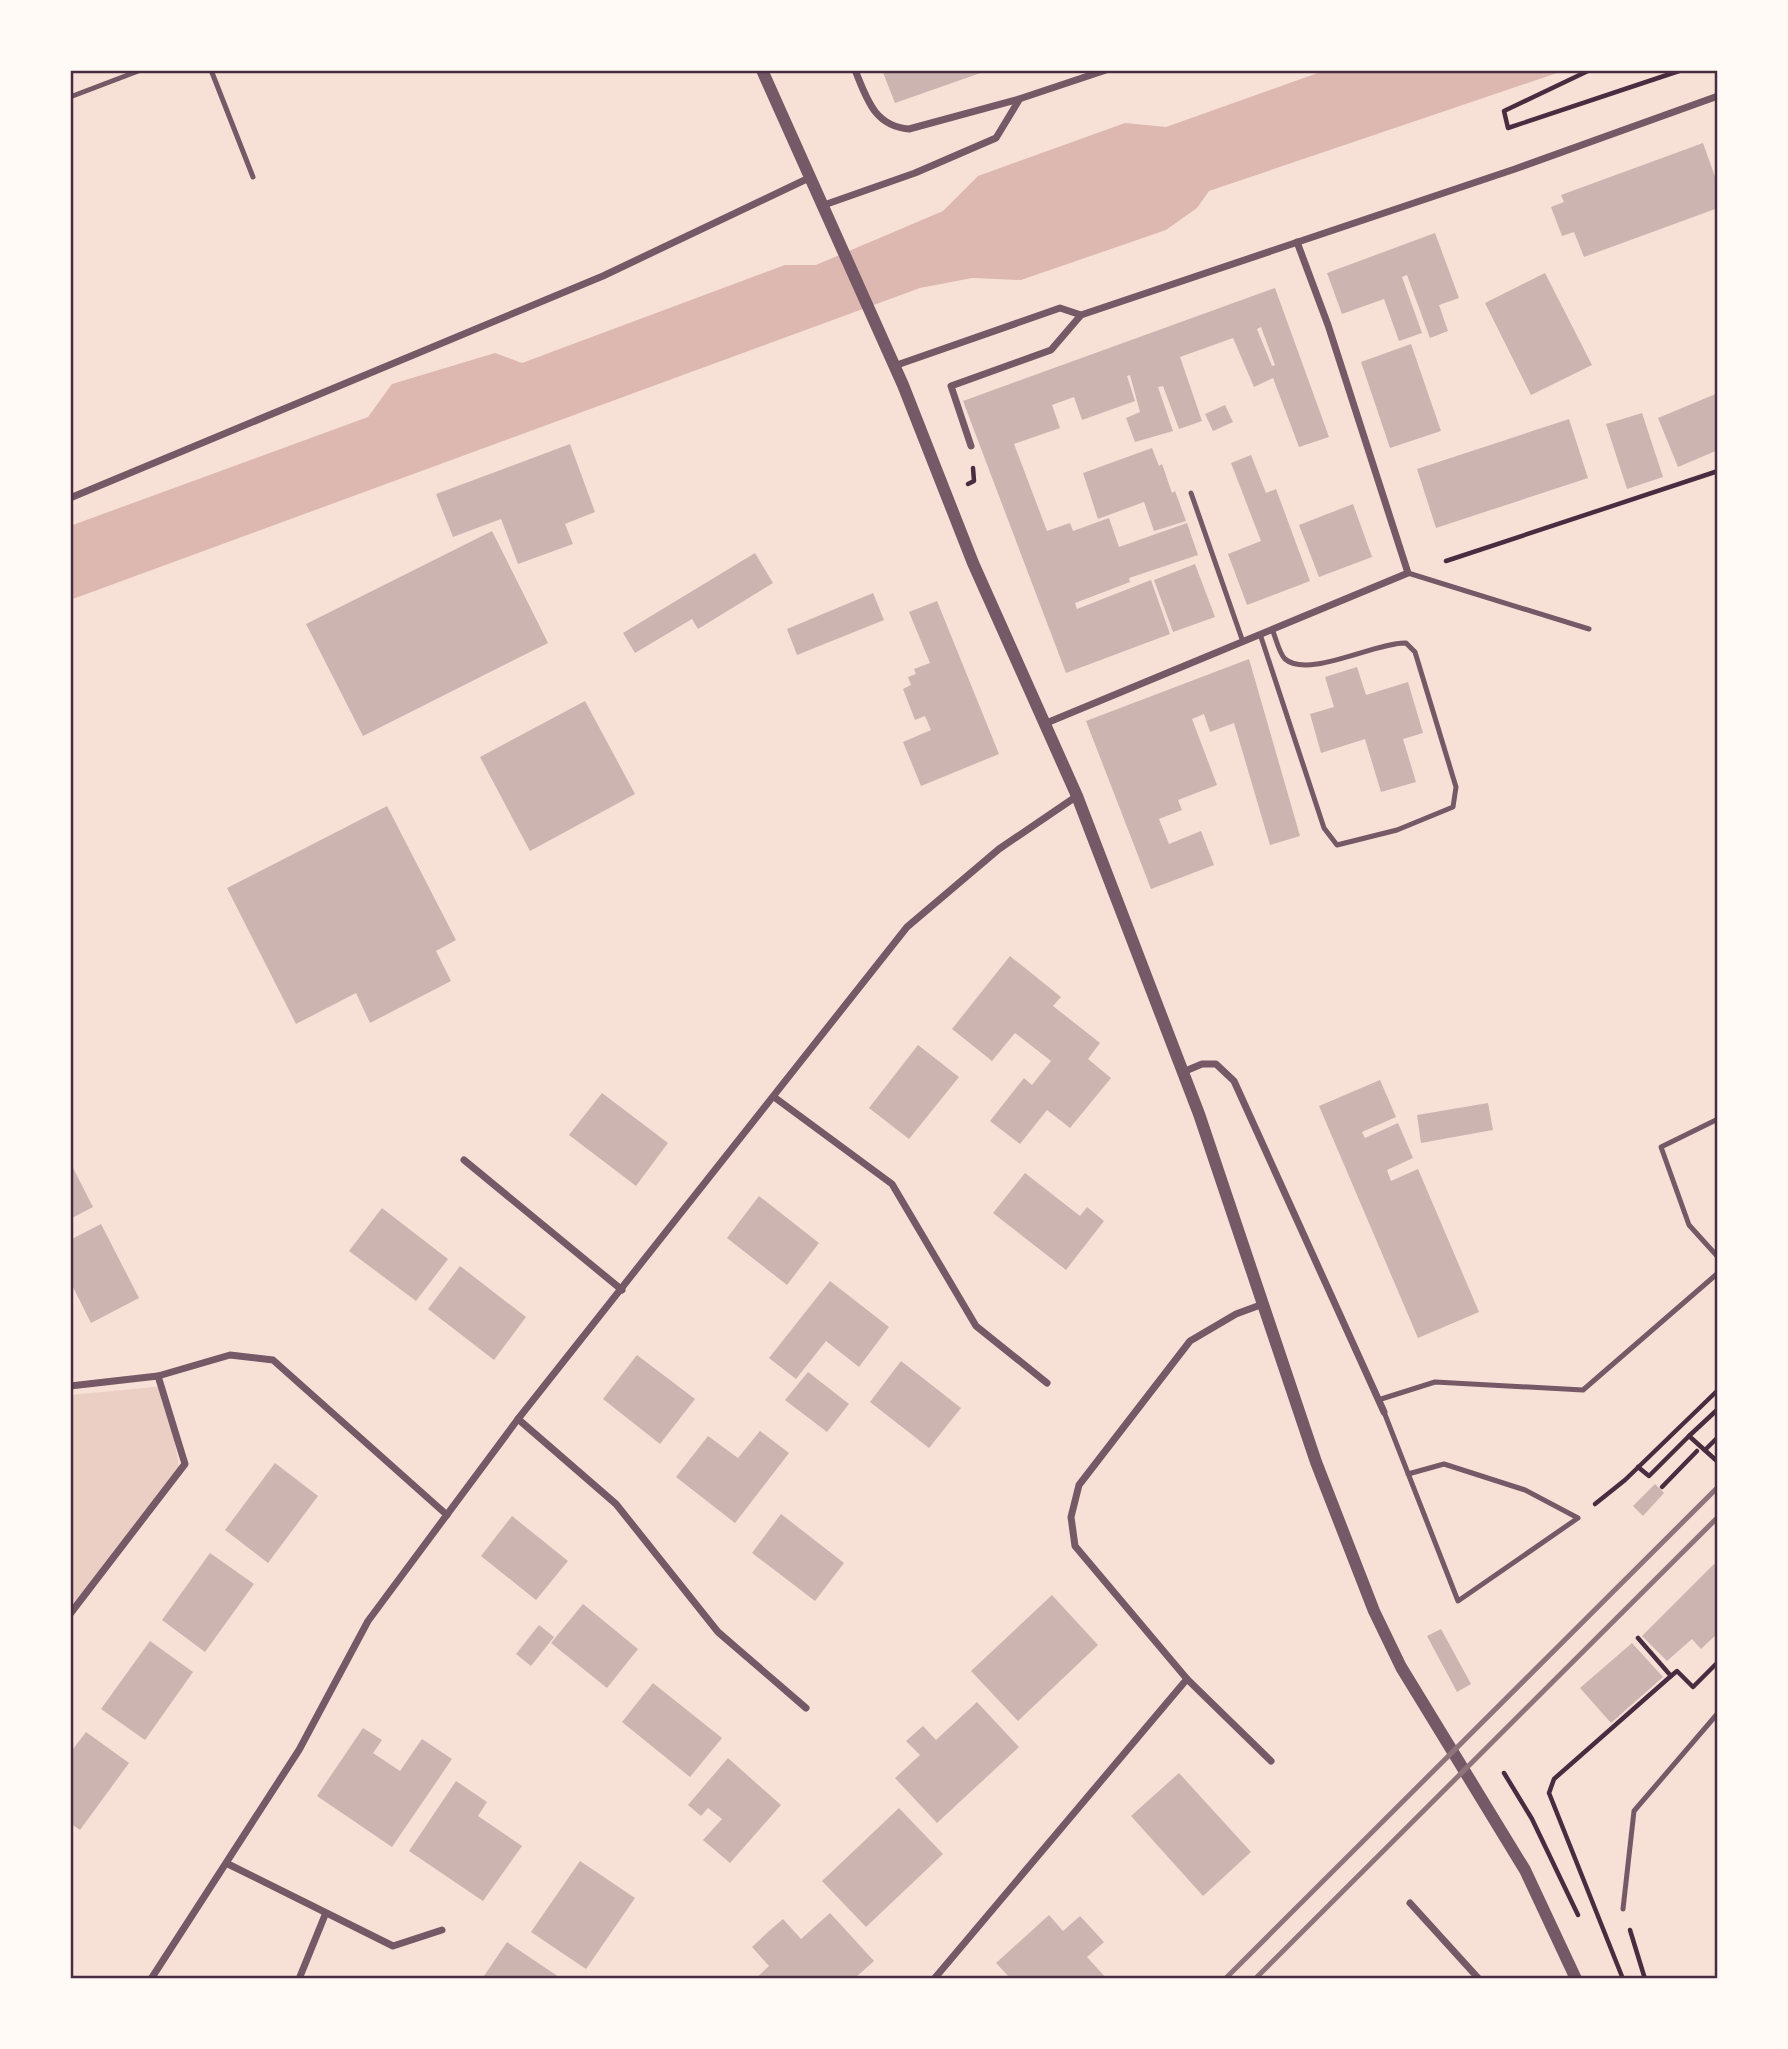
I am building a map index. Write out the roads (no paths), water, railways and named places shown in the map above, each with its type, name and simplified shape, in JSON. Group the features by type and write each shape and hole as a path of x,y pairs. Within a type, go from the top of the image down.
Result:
{"street":[{"path":"762,70 812,177 894,366 973,564 1077,796 1183,1072 1342,1535 1396,1656 1525,1870 1576,1979"},
{"path":"855,70 869,106 893,128 909,129 1019,99 1103,71"},
{"path":"971,446 951,386 1051,351 1081,315 1515,169 1718,96"},
{"path":"824,205 915,173 996,138 1019,99"},
{"path":"70,498 603,276 812,177"},
{"path":"1044,724 1408,573 1328,325 1297,242"},
{"path":"894,366 1060,308 1081,315"},
{"path":"151,1979 228,1864 299,1750 368,1621 517,1419 622,1290 907,926 999,849 1077,796"},
{"path":"1183,1072 1202,1064 1216,1064 1234,1081 1384,1412"},
{"path":"774,1097 892,1184 976,1326 1047,1382"},
{"path":"464,1160 622,1290"},
{"path":"1263,1304 1236,1314 1190,1341 1079,1485 1071,1517 1075,1546 1187,1679 1271,1761"},
{"path":"70,1386 158,1376 230,1355 273,1360 447,1515"},
{"path":"70,1614 185,1464 158,1376"},
{"path":"517,1419 616,1504 718,1632 806,1708"},
{"path":"934,1979 1187,1679"},
{"path":"228,1864 393,1946 442,1930"},
{"path":"1409,1903 1479,1979"},
{"path":"299,1979 325,1914"}],"lane":[{"path":"70,97 141,70"},
{"path":"211,70 253,177"},
{"path":"1191,493 1243,642"},
{"path":"1408,573 1589,629"},
{"path":"1260,634 1324,828 1337,845 1397,830 1453,807 1456,787 1415,652 1406,643 1392,642 1316,665 1294,664 1283,658 1272,629"},
{"path":"1718,1119 1661,1147 1689,1224 1718,1257"},
{"path":"1378,1400 1435,1382 1583,1390 1718,1273"},
{"path":"1384,1412 1408,1474 1458,1601 1578,1518 1525,1490 1444,1464 1408,1474"},
{"path":"1623,1909 1634,1811 1718,1713"}],"railway":[{"path":"1225,1979 1718,1487"},
{"path":"1255,1979 1718,1517"}]}
